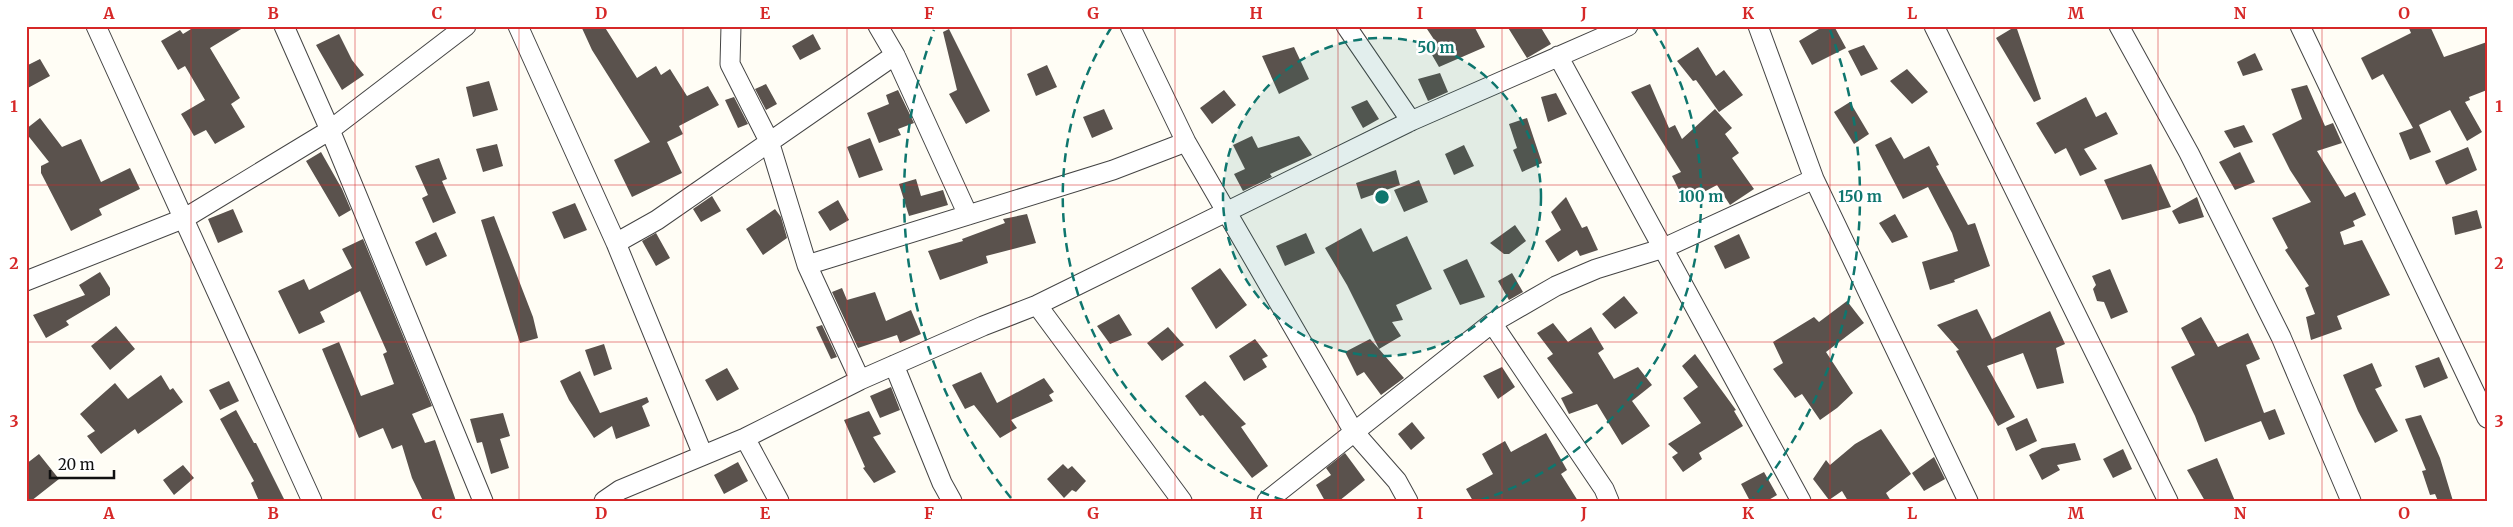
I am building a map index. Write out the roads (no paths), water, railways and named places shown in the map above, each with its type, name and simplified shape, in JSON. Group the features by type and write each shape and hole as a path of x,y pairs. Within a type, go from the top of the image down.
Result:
{"street":[{"path":"96,26 185,218 312,501"},
{"path":"284,26 330,130 483,501"},
{"path":"26,281 185,218 330,130 466,26"},
{"path":"518,26 616,243 703,455"},
{"path":"731,26 730,64 769,141 807,265 860,380"},
{"path":"878,26 895,55 968,215"},
{"path":"1130,26 1186,142 1354,432 1397,481 1408,501"},
{"path":"1346,26 1411,121"},
{"path":"604,501 623,496 703,455 745,438 860,380 983,326 1037,305 1411,121 1558,56 1602,31 1628,26"},
{"path":"1758,26 1814,179 1968,501"},
{"path":"1934,26 2168,501"},
{"path":"2119,26 2189,152 2281,337 2351,501"},
{"path":"2300,26 2487,418"},
{"path":"616,243 657,220 895,55"},
{"path":"1558,56 1801,501"},
{"path":"807,265 1113,170 1186,142"},
{"path":"1266,501 1492,323 1556,286 1596,269 1664,248 1814,179"},
{"path":"1037,305 1182,501"},
{"path":"1492,323 1604,489 1609,501"},
{"path":"894,365 942,483 952,501"},
{"path":"745,438 779,501"}]}
